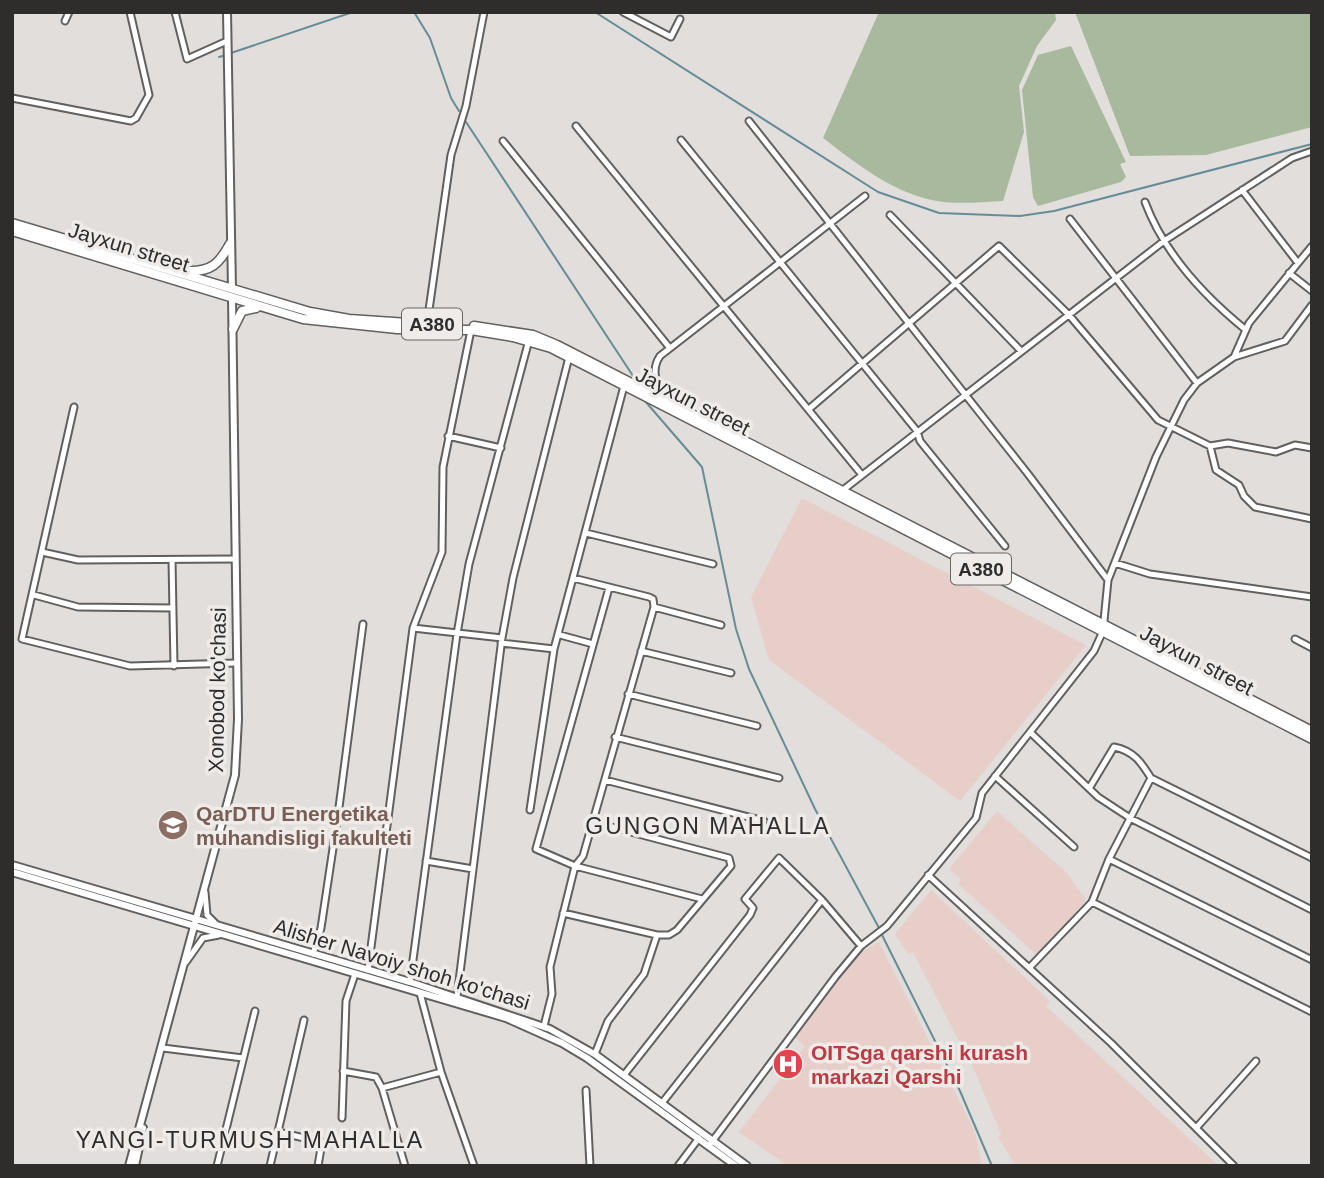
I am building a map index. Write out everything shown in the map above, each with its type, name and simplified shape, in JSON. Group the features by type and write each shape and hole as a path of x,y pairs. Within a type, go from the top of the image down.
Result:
{"highway":[{"name":"Jayxun street","path":"12,223 174,270 278,312 348,325 471,330 529,340 664,398 1312,738"},
{"name":"Jayxun street","path":"12,231 232,293 310,312 349,319 498,327 533,335 625,382 651,400 1312,731"},
{"path":"174,270 208,270 220,262 230,244"},
{"path":"233,329 242,311 249,308 278,312"}],"main road":[{"name":"Xonobod ko'chasi","path":"130,1166 235,775 237,663 227,12"},
{"name":"Alisher Navoiy shoh ko'chasi","path":"12,866 195,924 368,970 421,993 506,1018 562,1043 701,1136"},
{"name":"Alisher Navoiy shoh ko'chasi","path":"12,872 84,890"},
{"name":"Alisher Navoiy shoh ko'chasi","path":"220,931 355,974 398,983 410,982 544,1026 595,1054 662,1103 736,1166"},
{"name":"Xonobod ko'chasi","path":"135,1166 143,1123"},
{"name":"Alisher Navoiy shoh ko'chasi","path":"711,1144 747,1166"}],"street":[{"path":"65,21 69,12"},
{"path":"12,99 131,121 136,118 149,95 130,12"},
{"path":"176,12 187,59 227,41"},
{"path":"427,324 451,155 466,106 484,12"},
{"path":"623,12 671,37 680,19"},
{"path":"749,121 966,395 1108,580"},
{"path":"576,127 862,475"},
{"path":"681,140 863,363 917,431 920,441 1005,546"},
{"path":"503,141 669,347"},
{"path":"843,490 1164,241 1292,158 1312,151"},
{"path":"1242,190 1298,263"},
{"path":"664,398 655,378 654,365 669,347 864,196"},
{"path":"1145,202 1164,241 1211,302 1246,330"},
{"path":"890,215 1021,351"},
{"path":"1070,219 1197,383"},
{"path":"809,409 999,246 1069,315 1158,420 1210,446 1228,443 1276,452 1295,445 1312,448"},
{"path":"1234,357 1246,330 1312,246"},
{"path":"1289,273 1312,291"},
{"path":"711,1144 836,976 861,946 873,940 887,926 976,818 982,793 1079,672 1103,627 1108,580 1156,457 1184,400 1197,383 1234,357 1285,341 1312,305"},
{"path":"368,970 412,628 442,552 442,482 448,436 471,330"},
{"path":"410,982 469,564 529,340"},
{"path":"457,997 501,640 569,357"},
{"path":"530,810 554,649 625,382"},
{"path":"74,407 22,639 130,666 237,663"},
{"path":"448,436 501,448"},
{"path":"1210,446 1216,470 1239,485 1244,496 1255,507 1312,519"},
{"path":"586,533 713,564"},
{"path":"42,552 78,560 235,559"},
{"path":"172,560 174,666"},
{"path":"1115,564 1150,574 1312,597"},
{"path":"544,1026 552,994 550,967 575,866 583,856 654,607 653,600 649,597 573,578"},
{"path":"608,588 536,849 575,866 702,899"},
{"path":"34,595 78,607 173,608"},
{"path":"654,607 721,625"},
{"path":"313,954 321,928 363,624"},
{"path":"412,628 554,649"},
{"path":"559,635 593,645"},
{"path":"1295,639 1312,648"},
{"path":"641,651 731,673"},
{"path":"628,694 757,726"},
{"path":"1030,733 1098,797 1130,818 1312,910"},
{"path":"615,737 779,778"},
{"path":"1090,787 1114,747 1138,757 1151,778 1312,858"},
{"path":"995,776 1074,847"},
{"path":"1030,967 1092,902 1110,859 1151,778"},
{"path":"605,780 764,821"},
{"path":"563,913 657,936 669,935 677,930 731,866 729,858 593,822"},
{"path":"624,1076 750,915 754,908 745,900 779,858 822,900 861,946"},
{"path":"1110,859 1312,960"},
{"path":"426,862 473,869"},
{"path":"928,875 1030,967 1234,1166"},
{"path":"184,964 203,938 220,931 207,915 205,887"},
{"path":"662,1103 822,900"},
{"path":"1092,902 1312,1012"},
{"path":"595,1054 608,1021 644,974 657,936"},
{"path":"342,1118 346,1001 355,974"},
{"path":"421,993 441,1072 474,1166"},
{"path":"217,1166 254,1011"},
{"path":"270,1166 304,1020"},
{"path":"163,1048 243,1058"},
{"path":"1197,1127 1256,1061"},
{"path":"343,1071 372,1075 382,1088 405,1166"},
{"path":"382,1088 441,1072"},
{"path":"586,1090 590,1166"},
{"path":"278,1132 322,1142 318,1166"},
{"path":"678,1166 701,1136"}],"shaded area":[{"path":"802,498 1086,645 960,801 769,660 751,597"},
{"path":"997,811 1067,873 1086,900 1038,956 958,884 961,879 949,869"},
{"path":"931,890 1050,1001 1046,1006 1219,1166 1016,1166 998,1137 1001,1134 976,1074 913,952 908,954 895,934"},
{"path":"879,942 975,1132 982,1166 788,1166 739,1132 805,1046 795,1038 858,954"}],"green space":[{"path":"879,12 1055,12 1056,20 1037,46 1019,86 1024,132 1003,201 965,203 926,199 879,178 823,138"},
{"path":"1075,12 1312,12 1312,127 1206,155 1130,156"},
{"path":"1071,46 1126,162 1120,164 1126,177 1121,182 1038,206 1033,197 1022,90 1038,55"}],"waterway":[{"path":"231,53 353,12"},
{"path":"414,12 430,38 451,98 459,111"},
{"path":"595,12 878,192 939,213 1020,216 1054,211 1312,144"},
{"path":"219,57 226,55"},
{"path":"466,122 637,382"},
{"path":"645,401 702,467 736,629 749,669 815,809 879,928"},
{"path":"881,933 960,1091 992,1166"}],"place":[{"name":"QarDTU Energetika muhandisligi fakulteti","path":"173,825"},
{"name":"OITSga qarshi kurash markazi Qarshi","path":"788,1064"}],"district":[{"name":"GUNGON MAHALLA","path":"708,826"},
{"name":"YANGI-TURMUSH MAHALLA","path":"250,1140"}]}
